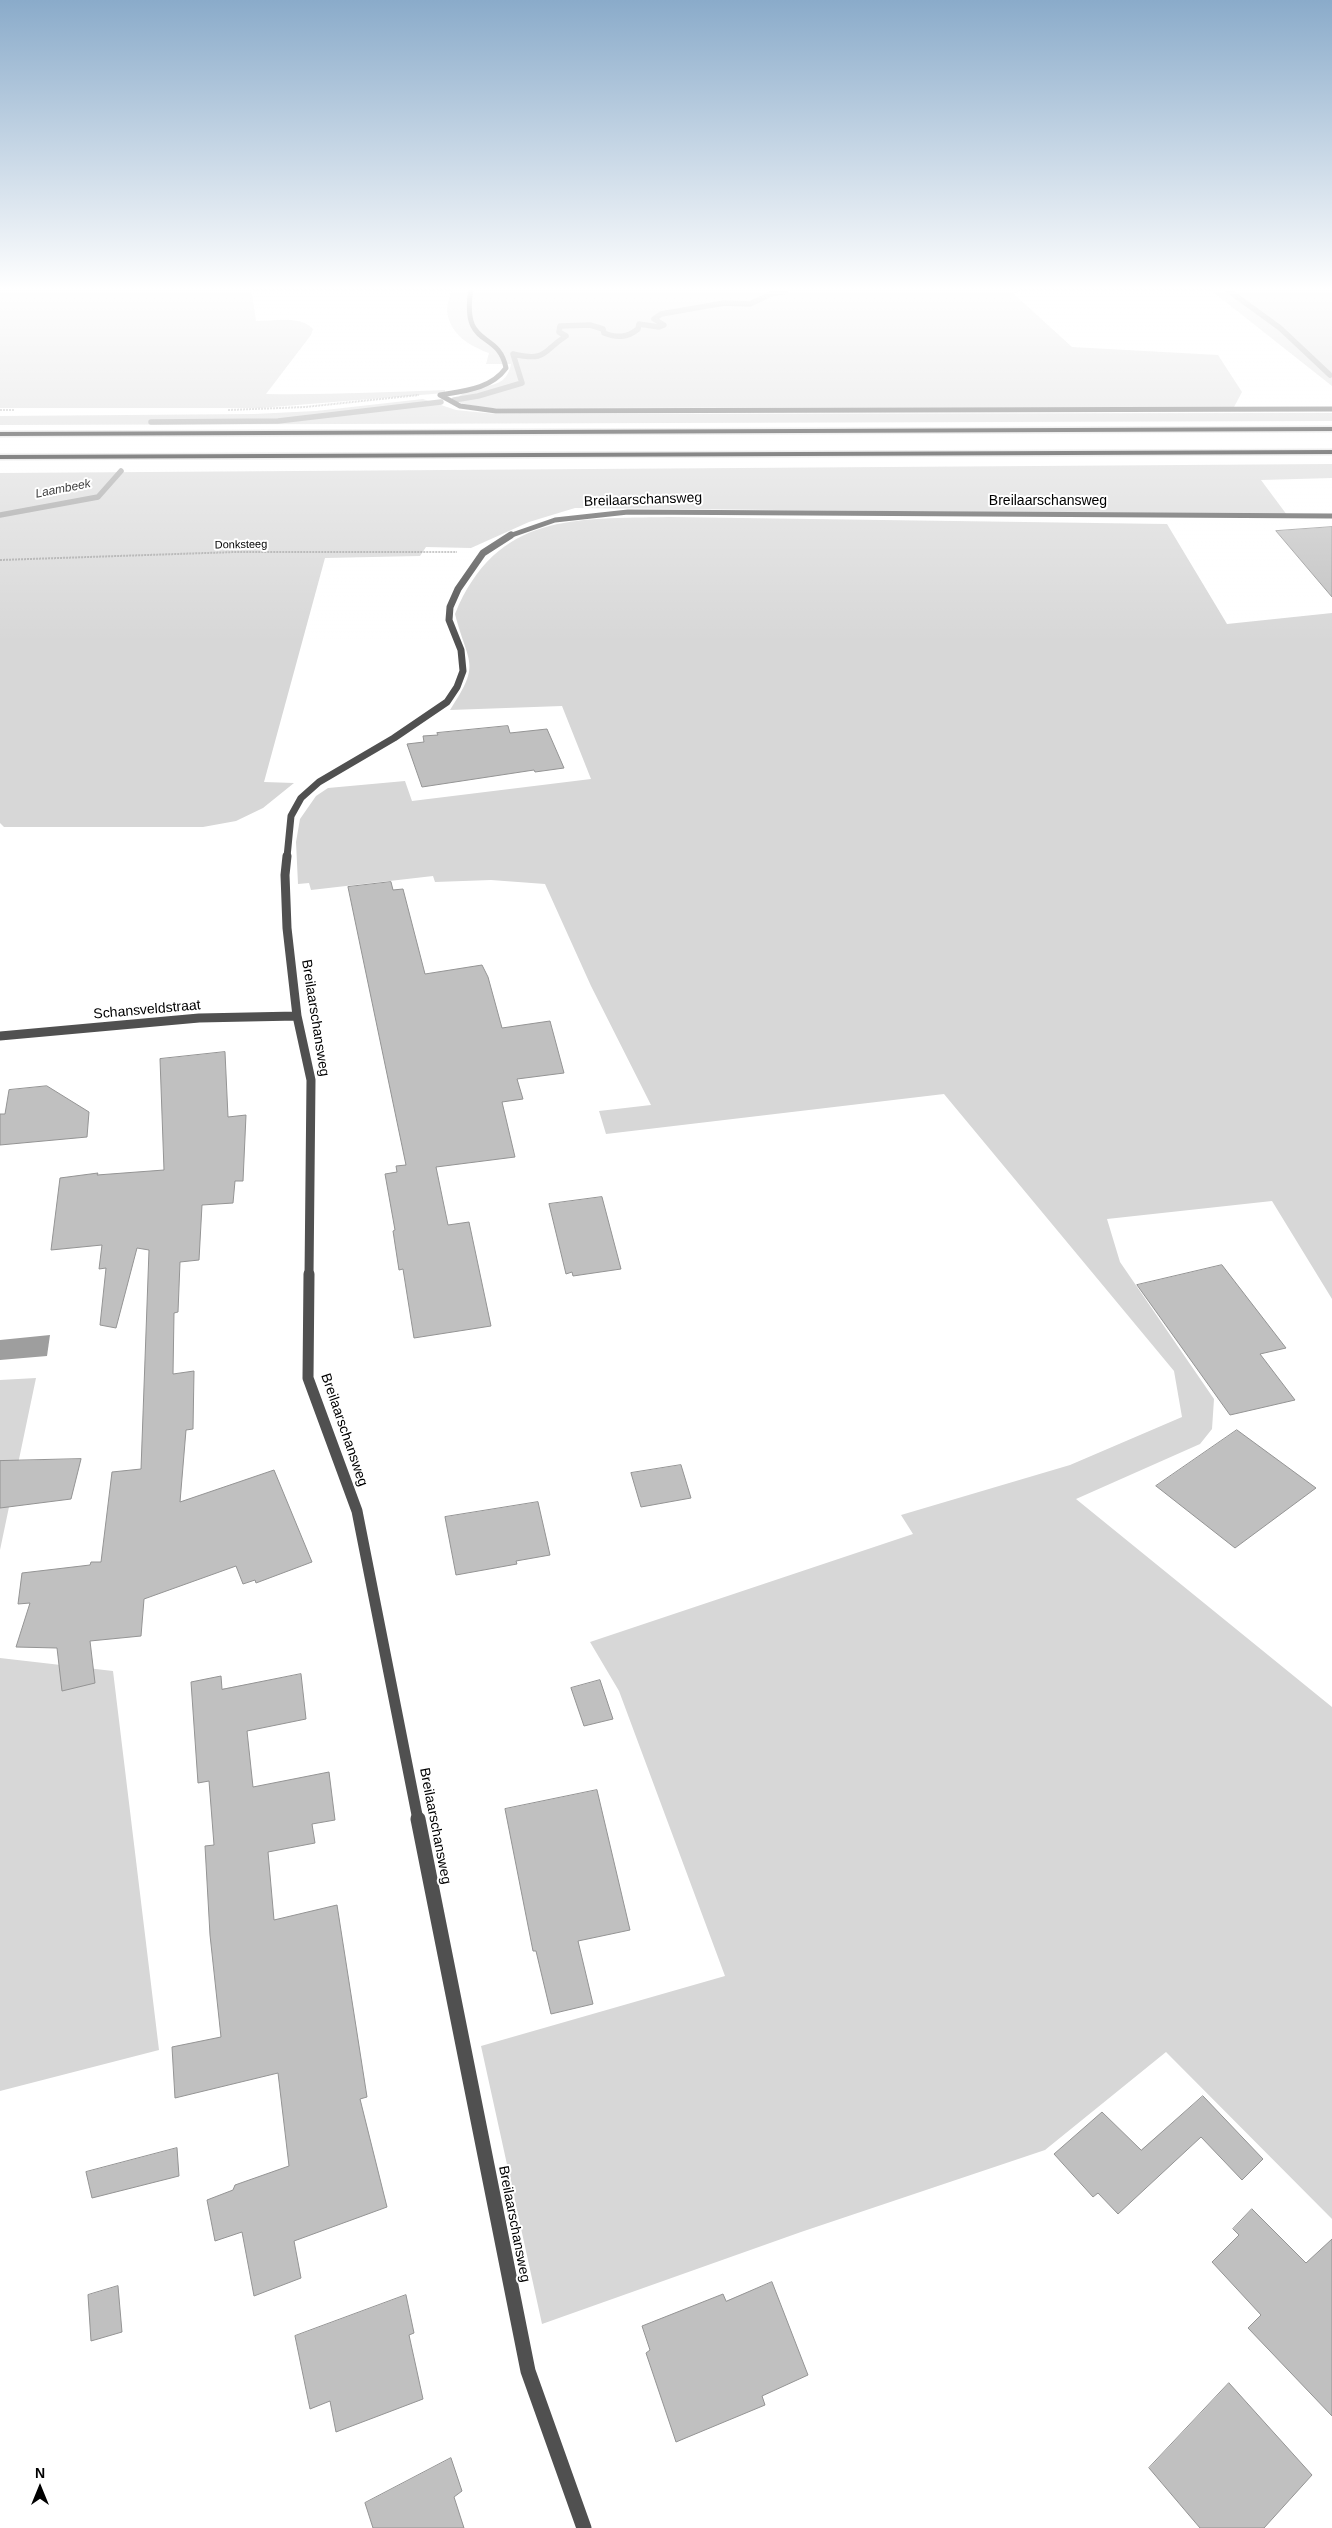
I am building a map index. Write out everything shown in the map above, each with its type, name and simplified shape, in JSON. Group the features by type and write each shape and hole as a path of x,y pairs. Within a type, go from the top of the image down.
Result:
{"highway":[{"path":"0,434 1332,429"},
{"path":"0,457 1332,452"}],"street":[{"path":"456,406 496,411 1332,409"},
{"name":"Breilaarschansweg","path":"584,2528 528,2371 357,1511 308,1378 311,1080 297,1016 287,928 285,875 291,816 301,798 319,782 394,738 447,702 457,687 463,671 461,650 449,620 450,607 458,589 483,553 512,534 556,520 593,514 628,512 1332,516"},
{"name":"Schansveldstraat","path":"0,1036 199,1018 297,1016"}],"path":[{"path":"226,410 314,406"},
{"path":"0,410 15,410"},
{"name":"Donksteeg","path":"0,560 234,552 434,550 483,553"}],"shaded area":[{"path":"0,406 285,406 260,408 0,408"},
{"path":"361,406 444,406 456,410 496,414 1332,413 1332,421 0,425 0,416 254,414 316,411"},
{"path":"475,406 1235,406 1234,407 486,408"},
{"path":"1332,464 1332,478 1261,480 1287,515 575,508 529,522 471,548 426,547 420,556 325,558 264,782 294,783 263,808 236,821 203,827 4,827 0,823 0,473"},
{"path":"669,517 1167,524 1227,624 1332,613 1332,1299 1272,1201 1107,1219 1120,1262 1214,1399 1212,1429 1200,1444 1076,1499 1332,1707 1332,2219 1166,2052 1045,2150 801,2232 542,2324 481,2046 725,1976 619,1691 590,1642 913,1534 901,1515 1070,1465 1182,1417 1174,1371 944,1094 606,1134 599,1111 651,1105 591,986 545,884 491,880 435,882 433,876 311,890 309,883 298,884 296,842 300,819 316,796 328,788 405,781 412,801 591,779 562,706 450,710 466,682 469,672 468,654 455,614 472,581 493,556 516,539 542,528 571,522"},
{"path":"50,1335 47,1356 0,1360 0,1340"},
{"path":"36,1378 0,1550 0,1380"},
{"path":"0,1658 113,1671 159,2050 0,2091"}],"building":[{"path":"1332,527 1332,597 1276,531"},
{"path":"508,726 510,733 547,729 564,768 535,772 534,770 422,787 407,744 424,742 423,736 438,735 437,733"},
{"path":"391,882 393,890 403,889 425,974 482,965 488,977 502,1028 550,1021 564,1073 517,1079 523,1099 502,1102 515,1157 436,1167 448,1225 469,1222 491,1326 414,1338 403,1269 399,1270 393,1231 395,1230 385,1174 397,1172 396,1166 406,1165 348,887"},
{"path":"225,1052 228,1117 246,1115 243,1181 235,1181 233,1203 202,1205 199,1260 180,1262 178,1312 174,1313 173,1374 194,1371 193,1429 186,1430 180,1502 274,1470 312,1562 256,1583 255,1580 243,1584 236,1566 144,1599 141,1636 90,1641 95,1683 62,1691 57,1648 16,1647 30,1603 18,1604 22,1573 101,1562 112,1472 141,1469 149,1250 137,1248 116,1328 100,1325 106,1268 99,1269 102,1245 51,1250 60,1178 98,1173 97,1175 164,1170 160,1059"},
{"path":"47,1086 89,1112 87,1137 0,1145 0,1114 5,1114 9,1090"},
{"path":"602,1197 621,1269 573,1276 572,1272 566,1274 549,1204"},
{"path":"1222,1265 1286,1348 1260,1354 1295,1400 1230,1415 1137,1285"},
{"path":"1237,1430 1316,1488 1235,1548 1156,1486"},
{"path":"81,1459 71,1499 0,1508 0,1461"},
{"path":"681,1465 691,1498 641,1507 631,1473"},
{"path":"538,1502 550,1555 516,1561 517,1564 456,1575 445,1517"},
{"path":"301,1674 306,1719 247,1731 253,1787 329,1772 335,1820 312,1824 315,1843 268,1852 274,1920 337,1905 367,2097 360,2099 387,2207 294,2241 301,2278 254,2296 242,2232 215,2241 207,2200 233,2190 235,2185 289,2166 278,2073 175,2098 172,2047 221,2037 210,1935 205,1846 214,1845 209,1781 198,1783 191,1682 221,1676 222,1689"},
{"path":"600,1680 613,1719 584,1726 571,1688"},
{"path":"597,1790 630,1930 578,1941 593,2004 551,2014 536,1951 533,1951 505,1809"},
{"path":"1203,2096 1263,2159 1242,2180 1201,2137 1118,2214 1098,2193 1093,2197 1054,2154 1102,2112 1141,2150"},
{"path":"177,2148 179,2176 92,2198 86,2172"},
{"path":"1252,2209 1306,2263 1332,2239 1332,2416 1248,2328 1261,2315 1212,2262 1239,2235 1233,2229"},
{"path":"772,2282 808,2375 762,2396 765,2405 676,2442 646,2353 650,2350 642,2326 723,2294 726,2301"},
{"path":"118,2286 122,2332 91,2341 88,2295"},
{"path":"406,2295 414,2333 409,2335 423,2399 336,2432 330,2401 310,2409 295,2336"},
{"path":"1229,2383 1312,2475 1264,2528 1200,2528 1149,2468"},
{"path":"451,2458 462,2491 454,2497 464,2528 373,2528 365,2503"}],"waterway":[{"name":"Laambeek","path":"151,422 278,421 407,406"},
{"name":"Laambeek","path":"0,515 98,497 121,471"}]}
